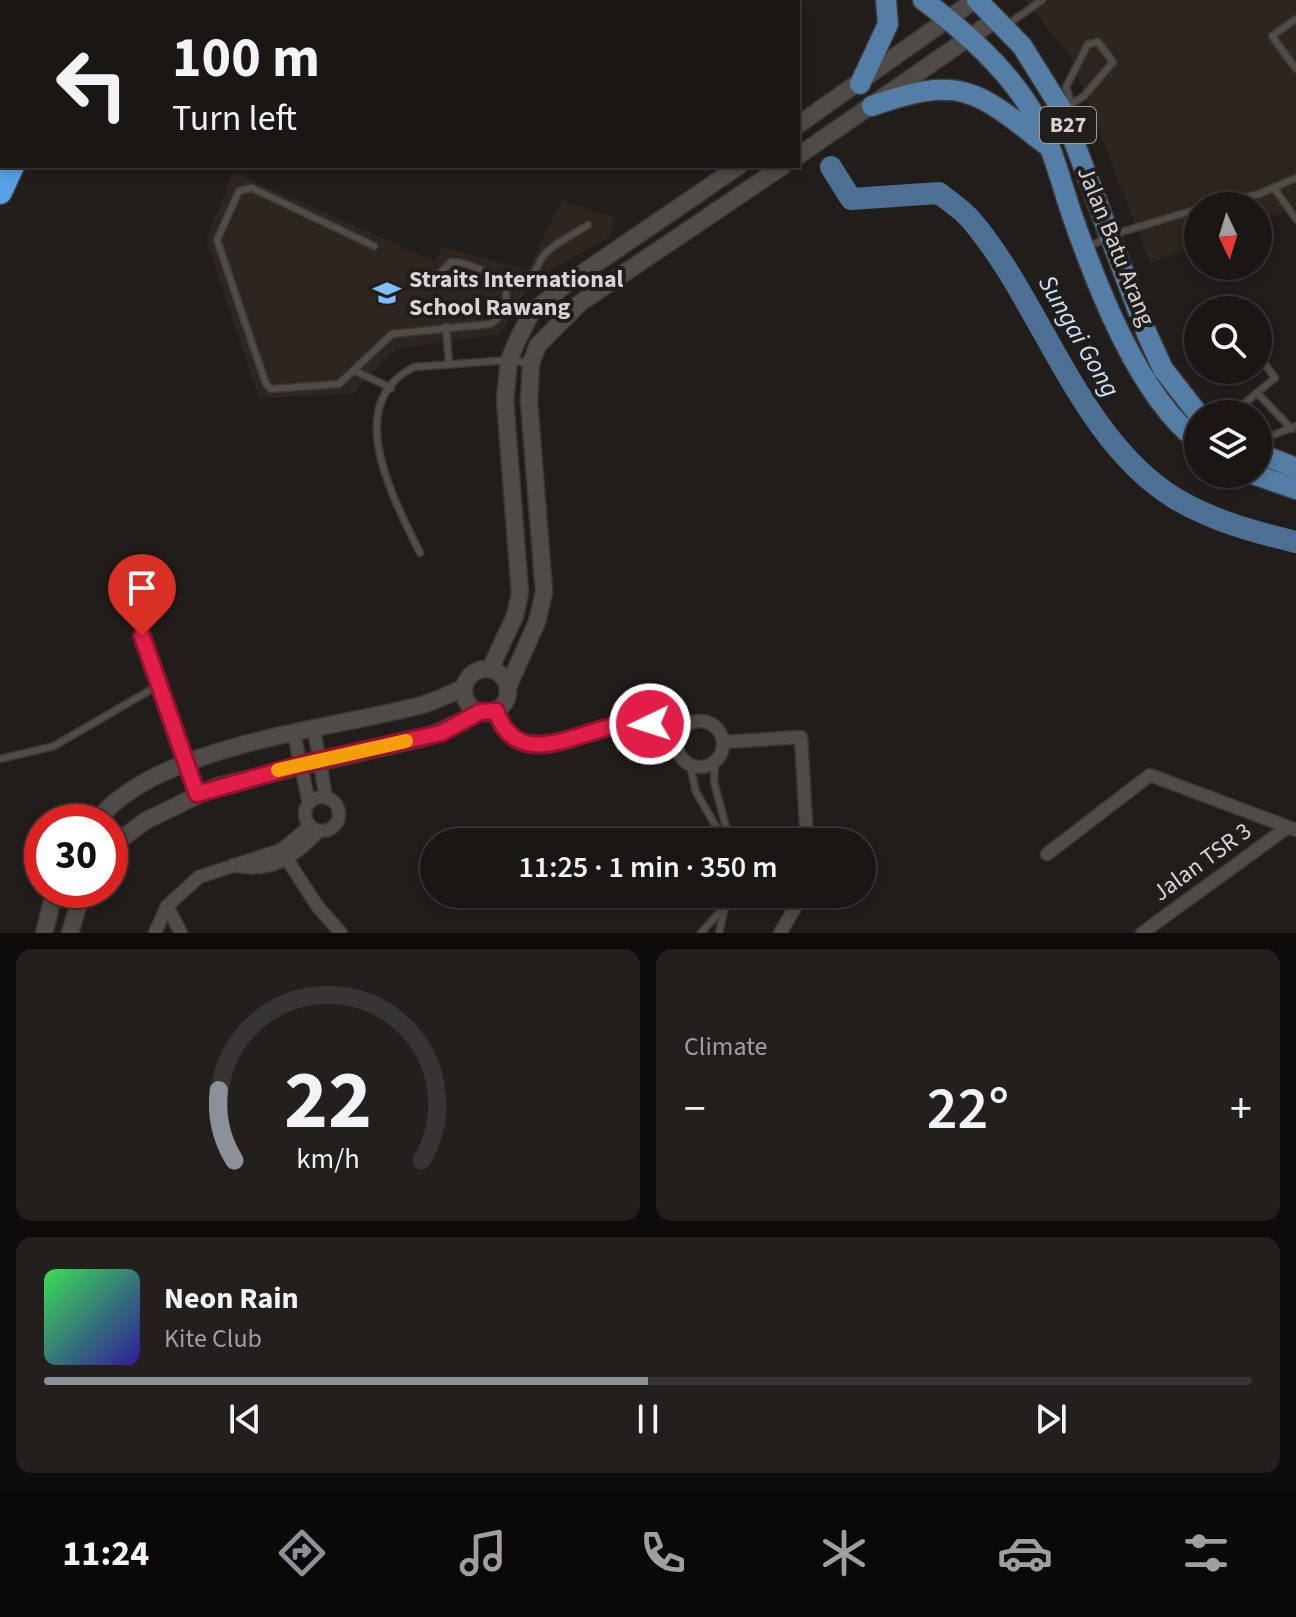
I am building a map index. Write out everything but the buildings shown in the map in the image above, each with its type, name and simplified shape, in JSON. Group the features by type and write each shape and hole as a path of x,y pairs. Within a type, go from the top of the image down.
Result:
{"highway":[{"path":"0,192 11,168"}],"main road":[{"path":"860,84 888,24 886,0"},
{"name":"Jalan Batu Arang","path":"923,0 950,21 1016,86 1037,119 1086,249 1149,387 1184,431"},
{"name":"Jalan Batu Arang","path":"976,0 1035,64 1066,106 1147,334 1163,369 1187,400"},
{"path":"872,106 942,87 978,94 1048,146"},
{"path":"1272,459 1296,468"},
{"path":"1272,481 1296,489"}],"street":[{"path":"800,124 976,0"},
{"path":"800,155 969,39 1000,23"},
{"path":"490,669 515,616 520,593 505,400 509,360 532,312 565,285 736,168"},
{"path":"128,834 145,821 197,794 322,759 441,733 506,701 508,687 537,622 544,592 529,401 531,363 538,345 580,303 780,168"},
{"path":"508,687 502,675 490,669 470,675 464,688 466,701 488,712 511,734 539,746 557,745 610,727 650,724 684,727 698,721 712,724 724,742"},
{"path":"109,804 186,763 314,729 422,706 464,688"},
{"path":"650,724 677,748 690,765 703,767 715,762 724,742"},
{"path":"677,748 684,727"},
{"path":"314,729 322,759 326,798"},
{"path":"294,734 303,764 309,803 305,817 315,829"},
{"path":"724,742 801,737 806,828"},
{"path":"1047,854 1150,775 1292,828"},
{"path":"309,803 326,798"},
{"path":"155,933 167,906 199,877 233,865 248,869 284,855 315,829 331,829 338,820 335,804 326,798"},
{"name":"Jalan TSR 3","path":"1142,933 1292,828"},
{"path":"284,855 318,907 341,933"},
{"path":"167,906 181,933"},
{"path":"44,933 50,908"},
{"path":"70,933 78,908"},
{"path":"780,933 795,908"}],"lane":[{"path":"1000,23 1042,0"},
{"path":"1296,19 1272,36 1296,69"},
{"path":"1098,42 1113,62 1084,96 1066,106 1066,87 1088,44 1098,42"},
{"path":"1260,192 1296,178"},
{"path":"374,246 247,188 239,191 217,240 266,384 271,389 333,387 355,371 392,334 491,324 500,318 507,300 506,281"},
{"path":"1274,188 1296,219"},
{"path":"1086,249 1111,235 1184,213"},
{"path":"437,276 451,262 466,262 506,281 530,281 545,253 588,225"},
{"path":"446,327 449,363"},
{"path":"420,553 381,462 374,428 391,388 403,372 414,367 509,360 531,363"},
{"path":"355,371 391,388"},
{"path":"1248,400 1268,384"},
{"path":"1257,393 1294,427 1272,436"},
{"path":"125,587 197,794"},
{"path":"0,759 54,746 159,685"},
{"path":"715,762 714,782 725,828"},
{"path":"690,765 696,792 719,828"},
{"path":"701,933 723,908"},
{"path":"719,933 725,908"}],"shaded area":[{"path":"1025,0 1296,0 1296,207 1272,216 1272,192 1184,192 1184,250 1150,263 1070,56"},
{"path":"233,172 435,261 443,247 527,270 562,200 616,218 610,237 549,271 517,302 501,334 396,349 352,394 259,398 206,240"}],"waterway":[{"name":"Sungai Gong","path":"831,167 851,199 939,193 961,210 997,255 1088,407 1113,442 1142,474 1176,499 1205,514 1296,542"}],"slow traffic":[{"path":"278,770 406,741"}],"place":[{"name":"Straits International School Rawang","path":"387,293"}],"route":[{"path":"142,636 197,794 303,764 428,737 480,712 496,711 511,734 539,746 557,745 610,727 650,724"}]}
